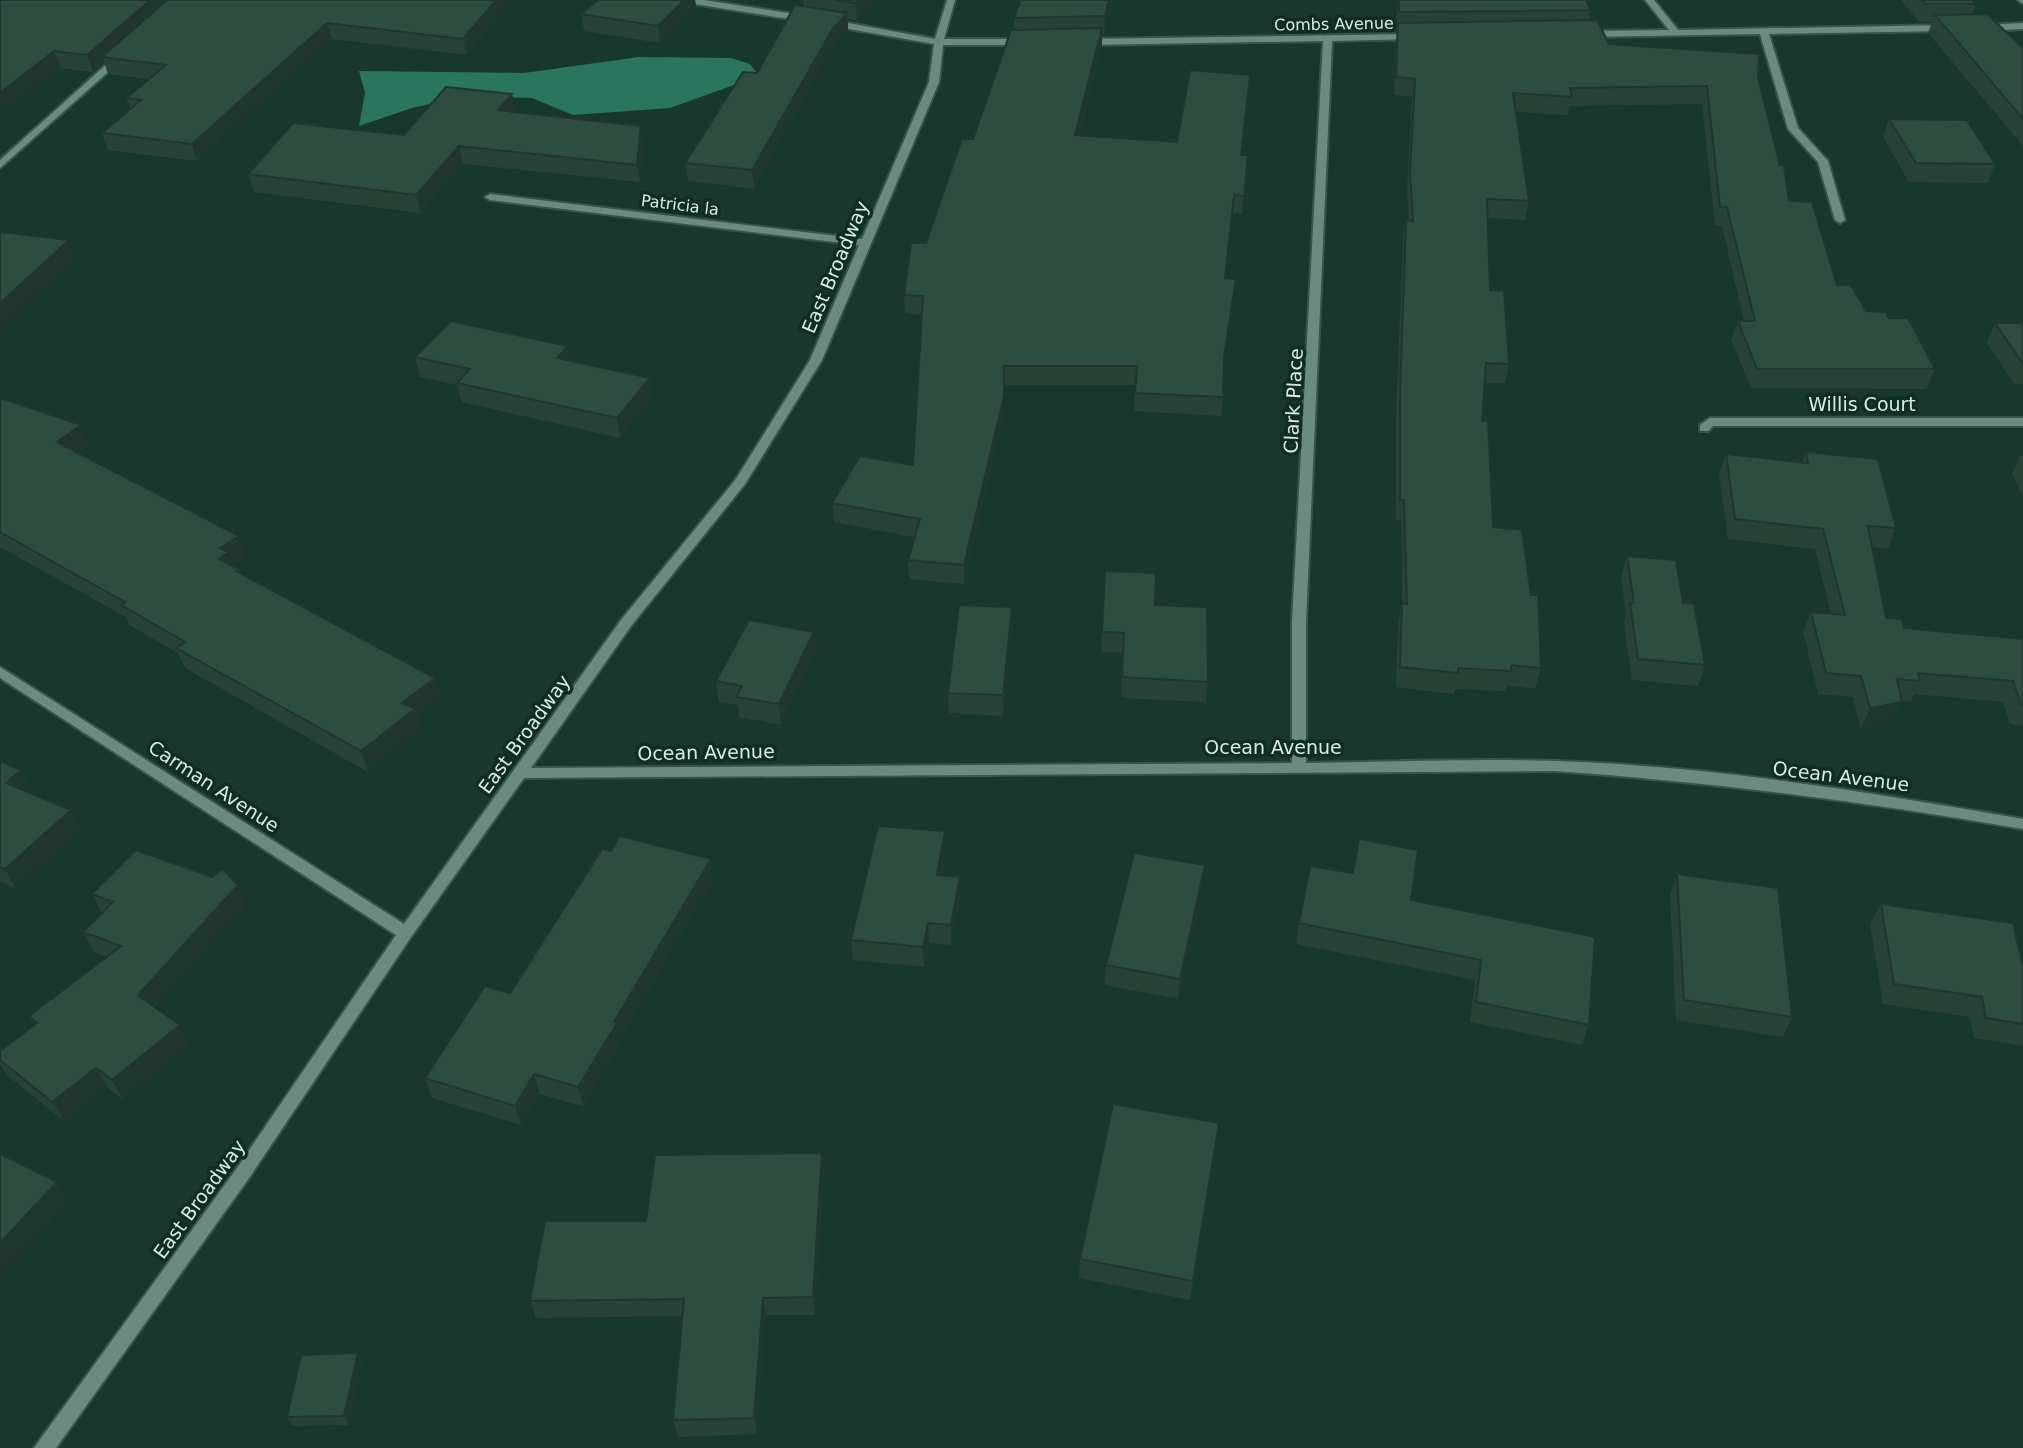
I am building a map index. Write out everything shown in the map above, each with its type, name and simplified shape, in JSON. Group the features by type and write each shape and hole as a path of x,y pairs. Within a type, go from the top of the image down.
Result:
{"street":[{"path":"688,0 899,33 939,42 1037,43"},
{"name":"East Broadway","path":"44,1448 243,1173 406,933 626,624 741,481 816,360 934,82 939,42 951,0"},
{"path":"1649,0 1675,32"},
{"path":"1979,28 2023,26"},
{"path":"1578,34 1952,28"},
{"path":"1763,30 1793,129 1823,161 1840,220"},
{"name":"Combs Avenue","path":"1078,42 1426,37"},
{"name":"Clark Place","path":"1299,766 1299,622 1328,38"},
{"path":"0,165 131,46"},
{"name":"Patricia la","path":"491,197 866,243"},
{"name":"Willis Court","path":"1704,428 1710,422 1724,421 2023,422"},
{"name":"Carman Avenue","path":"0,672 406,933"},
{"name":"Ocean Avenue","path":"519,773 1555,766 1653,772 1896,801 2023,824"}],"green space":[{"path":"639,57 731,58 750,64 759,76 670,108 573,115 532,98 466,96 412,108 359,126 365,93 359,71 524,73"}],"building":[{"path":"0,0 150,0 87,55 54,51 0,93"},
{"path":"167,0 496,0 463,39 327,23 192,144 102,133 141,100 126,98 166,65 102,57"},
{"path":"598,0 684,0 658,26 581,14"},
{"path":"835,0 859,0 856,3"},
{"path":"1021,0 1109,0 1105,16 1014,18"},
{"path":"1399,0 1586,0 1591,10 1399,12"},
{"path":"1922,0 1972,0 1976,4 1925,4"},
{"path":"795,5 847,13 832,30 752,170 685,163 743,72 757,73"},
{"path":"1987,14 2023,48 2023,119 1935,15"},
{"path":"1597,20 1609,44 1759,54 1758,77 1780,165 1784,165 1789,201 1812,202 1837,285 1851,285 1866,311 1886,312 1889,318 1908,318 1935,369 1757,369 1738,321 1755,321 1727,207 1720,207 1707,86 1570,88 1572,97 1513,93 1529,201 1487,199 1490,290 1504,291 1509,364 1486,363 1482,421 1488,421 1493,527 1522,530 1531,595 1538,595 1541,668 1511,665 1511,671 1458,668 1458,673 1400,667 1402,603 1407,604 1404,500 1400,500 1400,394 1406,220 1413,221 1410,171 1415,79 1396,77 1398,23"},
{"path":"1102,28 1075,135 1177,142 1190,70 1250,75 1241,155 1248,155 1244,196 1234,195 1225,278 1236,279 1224,357 1223,397 1135,393 1137,366 1004,366 1004,396 964,565 908,560 920,519 832,503 860,456 913,465 923,296 904,295 911,243 926,243 962,139 973,139 1011,30"},
{"path":"446,87 512,94 498,110 641,126 637,165 459,146 416,195 248,174 293,123 404,135"},
{"path":"1889,119 1967,120 1995,164 1916,163"},
{"path":"0,232 69,240 0,303"},
{"path":"451,321 568,346 557,358 650,378 617,418 457,383 470,369 415,357"},
{"path":"1995,323 2023,323 2023,364"},
{"path":"0,398 81,425 57,442 239,536 220,548 228,552 219,559 239,569 236,571 435,678 402,703 415,709 361,751 176,648 185,642 121,605 125,602 0,532"},
{"path":"1806,452 1878,459 1896,528 1868,526 1886,618 1902,619 1904,628 2023,639 2023,704 2013,681 1918,673 1920,681 1897,679 1902,702 1870,708 1861,676 1826,673 1811,612 1845,615 1823,529 1735,519 1726,454 1808,463"},
{"path":"1627,556 1676,560 1683,603 1694,604 1705,665 1638,659"},
{"path":"1105,571 1156,573 1155,605 1207,607 1208,682 1122,677 1124,633 1102,632"},
{"path":"959,605 1012,607 1003,695 948,693"},
{"path":"749,620 814,632 779,704 736,697 742,686 716,681"},
{"path":"0,761 21,770 6,783 71,810 5,869 0,867"},
{"path":"878,826 945,831 937,875 960,877 951,925 928,923 923,947 851,940"},
{"path":"620,836 711,859 578,1087 534,1074 515,1106 425,1078 485,986 510,993 602,849 611,851"},
{"path":"1359,839 1418,850 1411,900 1595,937 1589,1025 1476,1002 1481,960 1299,923 1310,866 1353,873"},
{"path":"136,850 212,877 223,869 238,885 138,995 180,1025 112,1080 96,1068 52,1102 0,1060 0,1051 37,1023 29,1016 121,946 83,932 113,902 92,894"},
{"path":"1134,853 1205,865 1180,979 1106,965"},
{"path":"1677,874 1778,888 1792,1017 1684,1000"},
{"path":"1881,904 2013,923 2023,967 2023,1024 1986,1018 1982,997 1894,984"},
{"path":"1113,1104 1219,1123 1193,1281 1080,1259"},
{"path":"822,1153 813,1297 763,1298 754,1418 673,1420 684,1299 530,1301 545,1221 646,1221 655,1155"},
{"path":"0,1154 57,1182 0,1243"},
{"path":"358,1353 344,1416 287,1417 301,1355"}]}
